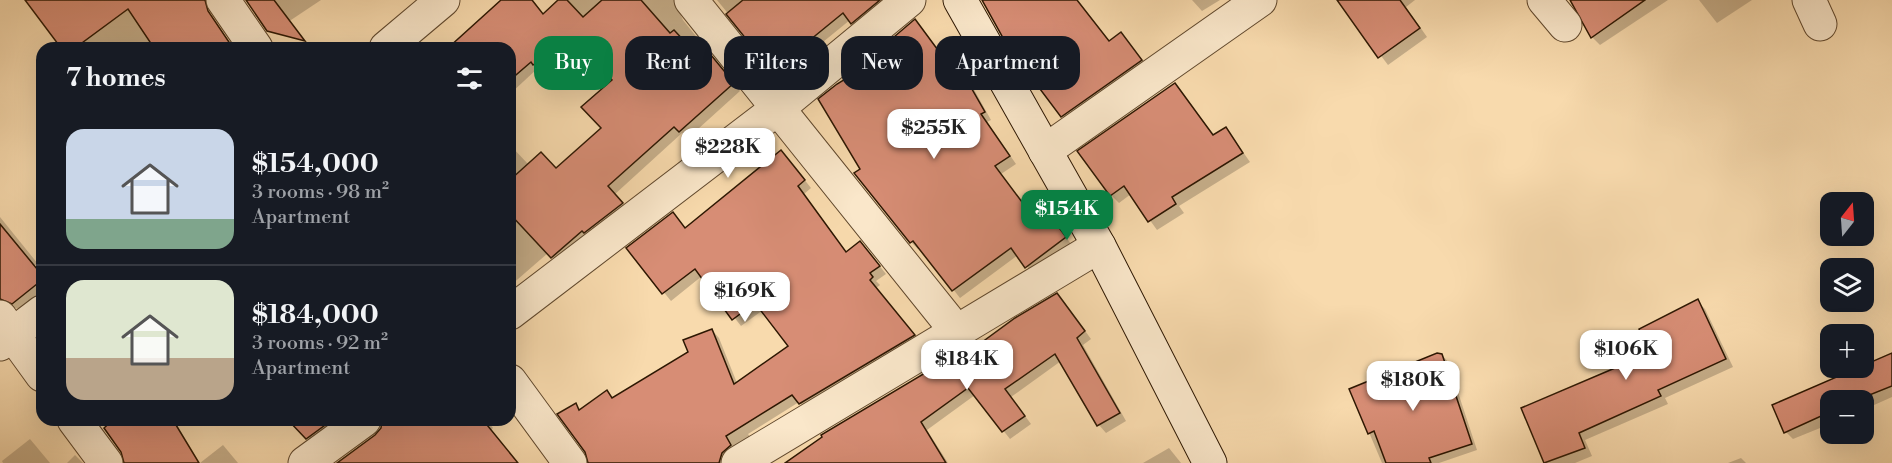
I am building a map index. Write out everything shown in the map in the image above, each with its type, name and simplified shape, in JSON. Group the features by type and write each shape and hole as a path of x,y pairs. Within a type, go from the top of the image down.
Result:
{"street":[{"path":"223,0 252,42"},
{"path":"393,42 443,0"},
{"path":"691,0 958,333"},
{"path":"516,308 777,109 909,0"},
{"path":"960,0 1099,246 1210,463"},
{"path":"1045,151 1260,0"},
{"path":"1544,0 1565,25"},
{"path":"738,463 958,333 1099,246"},
{"path":"36,315 4,332 36,368"},
{"path":"516,389 570,463"},
{"path":"78,426 106,463"},
{"path":"305,463 356,426"}],"building":[{"path":"25,0 205,0 208,11 229,42 150,42 128,9 83,42 56,42"},
{"path":"246,0 274,0 305,41 267,31"},
{"path":"501,0 532,0 543,14 558,0 567,0 583,17 602,0 641,0 670,33 674,30 680,36 625,36 625,90 712,90 712,56 724,71 724,90 726,90 679,132 674,127 608,186 623,203 584,233 582,231 551,258 516,220 516,175 541,152 556,168 601,128 581,107 601,90 613,90 613,36 534,36 534,64 531,62 516,75 516,42 455,42"},
{"path":"743,0 880,0 851,24 843,13 815,36 744,36 726,14"},
{"path":"982,0 1077,0 1109,41 1121,32 1142,60 1061,117 1041,90 1080,90 1080,36 1002,36"},
{"path":"1337,0 1400,0 1420,28 1378,58"},
{"path":"1570,0 1645,0 1591,38"},
{"path":"915,19 935,46 935,90 972,90 985,112 981,114 1010,156 995,166 1037,222 1049,214 1066,237 1025,268 1011,248 952,291 913,241 910,243 854,173 860,169 818,99 841,82 841,90 923,90 923,36 895,36"},
{"path":"1175,83 1213,135 1226,127 1243,153 1172,197 1176,204 1148,222 1124,186 1110,196 1077,151"},
{"path":"781,150 805,180 798,186 846,252 860,241 880,266 870,273 873,277 870,280 915,335 799,404 792,395 726,436 731,445 722,453 719,463 588,463 585,452 557,414 576,403 579,410 607,390 612,398 688,352 683,340 712,329 734,384 788,346 755,303 732,320 695,269 662,294 626,248 673,212 685,228"},
{"path":"0,224 36,268 36,285 12,304 0,299"},
{"path":"1057,293 1085,331 1077,338 1120,413 1097,426 1055,354 1005,389 1025,416 1002,432 968,388 921,422 946,463 785,463 822,437 821,435 940,364 941,366 972,345 974,348 1015,318"},
{"path":"1698,299 1726,359 1658,390 1661,396 1579,433 1585,448 1544,463 1521,408 1629,362 1620,344 1641,334 1639,329"},
{"path":"1437,353 1442,354 1472,444 1429,458 1431,463 1386,463 1374,431 1368,434 1349,389"},
{"path":"1892,353 1892,386 1874,393 1874,390 1820,390 1820,417 1784,433 1772,405 1834,378 1874,378 1874,361"},
{"path":"106,426 177,426 199,463 124,463 121,452 104,428"},
{"path":"294,426 324,426 306,439"},
{"path":"381,426 488,426 518,463 337,463"}]}
